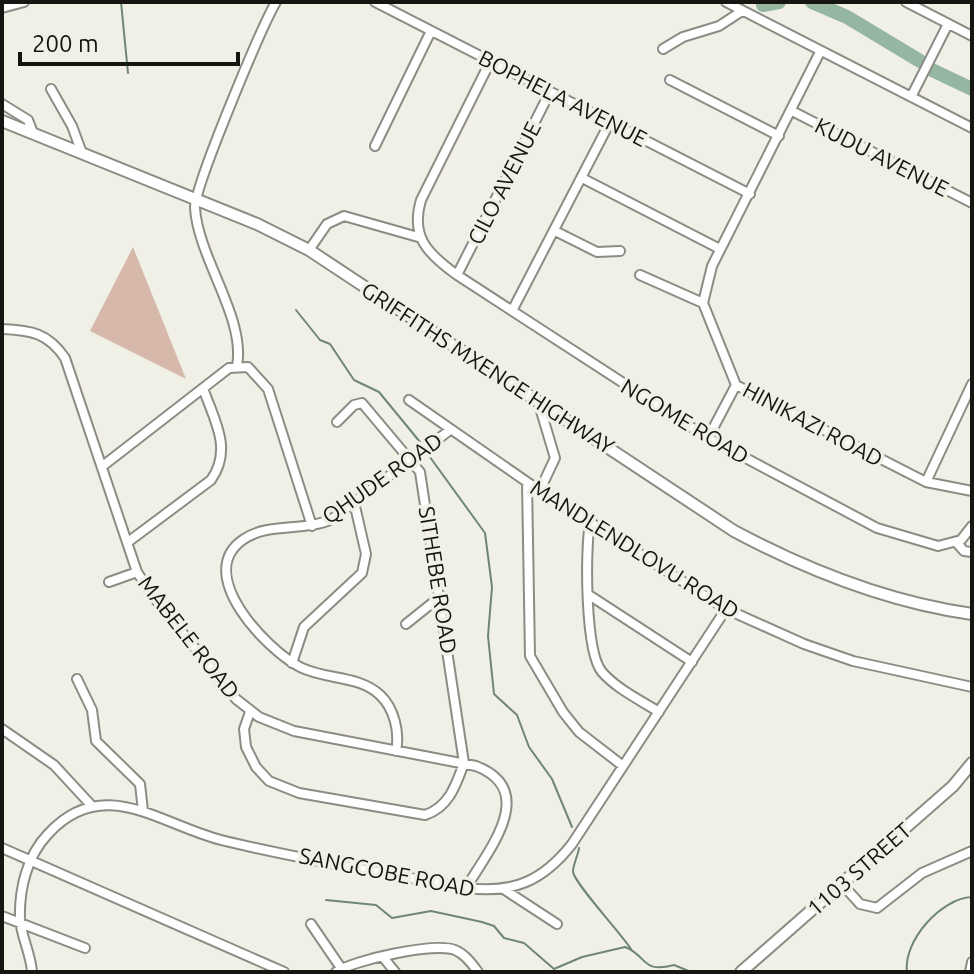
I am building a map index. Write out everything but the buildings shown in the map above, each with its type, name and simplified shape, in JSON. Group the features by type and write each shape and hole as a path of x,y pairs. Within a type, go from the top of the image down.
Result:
{"street":[{"path":"2,8 24,2"},
{"path":"237,366 239,343 198,219 197,199 255,47 276,2"},
{"name":"BOPHELA AVENUE","path":"375,2 750,194"},
{"path":"726,2 972,128"},
{"path":"906,2 972,36"},
{"path":"663,49 683,37 719,26 742,11"},
{"path":"911,97 948,24"},
{"path":"375,146 431,31"},
{"path":"640,275 703,303 705,283 720,249 820,52"},
{"path":"309,250 327,224 344,216 418,237 416,215 421,200 491,60"},
{"path":"670,80 779,136"},
{"path":"51,89 72,126 82,153"},
{"name":"CILO AVENUE","path":"457,275 550,92"},
{"path":"2,104 28,120 33,133"},
{"name":"KUDU AVENUE","path":"792,111 972,203"},
{"name":"GRIFFITHS MXENGE HIGHWAY","path":"2,121 197,199 309,250 734,531 778,555 858,587 972,614"},
{"path":"513,309 610,122"},
{"path":"582,178 720,249"},
{"path":"555,231 597,252 620,251"},
{"name":"NGOME ROAD","path":"418,237 426,250 457,275 708,438 877,528 938,546 956,542"},
{"name":"HINIKAZI ROAD","path":"703,303 736,385 926,482 972,491"},
{"name":"MABELE ROAD","path":"2,329 40,333 56,345 70,370 104,465 137,572 152,595 250,712 294,731 464,763 484,769 500,782 508,806 504,824 466,888"},
{"path":"104,465 203,388 237,366"},
{"path":"237,366 256,372 268,389 312,526"},
{"path":"926,482 972,384"},
{"path":"708,438 736,385"},
{"path":"128,542 211,480 218,469 223,446 203,388"},
{"name":"MANDLENDLOVU ROAD","path":"409,400 527,482 726,609 804,644 853,661 972,687"},
{"path":"538,401 555,458 540,490"},
{"name":"SITHEBE ROAD","path":"337,422 354,405 362,403 410,458 422,479 464,763"},
{"name":"QHUDE ROAD","path":"396,751 394,719 379,693 355,682 313,673 272,648 232,598 225,573 233,550 251,535 312,526 332,519 450,430"},
{"path":"527,482 530,656 563,712 579,732 623,766"},
{"path":"292,663 304,627 362,573 366,554 354,502"},
{"path":"590,523 589,638 595,663 616,684 659,712"},
{"path":"972,526 956,542 962,550 972,552"},
{"path":"109,582 137,572"},
{"path":"589,595 692,662"},
{"path":"406,624 441,596"},
{"name":"SANGCOBE ROAD","path":"91,805 113,805 143,811 220,839 466,888 505,890 533,881 553,867 726,609"},
{"path":"77,679 92,710 96,741 140,784 143,811"},
{"path":"250,712 245,737 256,767 269,781 299,793 425,815 438,809 451,795 464,763"},
{"path":"2,729 54,765 91,805 63,819 30,860 20,922 32,972"},
{"name":"1103 STREET","path":"741,972 953,786 972,763"},
{"path":"2,848 284,972"},
{"path":"842,884 860,904 877,908 922,873 972,851"},
{"path":"505,890 557,924"},
{"path":"2,916 85,948"},
{"path":"311,924 338,970 383,957 443,947 461,954 478,972"},
{"path":"383,957 395,972"},
{"path":"970,972 972,962"}],"shaded area":[{"path":"133,247 186,379 90,331"}],"waterway":[{"path":"121,2 128,73"},
{"path":"763,5 779,2"},
{"path":"812,2 847,17 920,61"},
{"path":"932,70 972,89"},
{"path":"296,310 320,340 330,344 354,380 379,392 420,442"},
{"path":"427,453 485,533 492,587 488,636 494,694 517,715 529,747 552,779 572,827"},
{"path":"579,848 573,869 576,878 631,949"},
{"path":"907,972 911,947 926,923 948,905 972,897"},
{"path":"326,900 376,905 392,918 431,911 482,922 494,926 504,938 524,943 554,969 582,957 625,947 650,965 674,965 691,972"}]}
